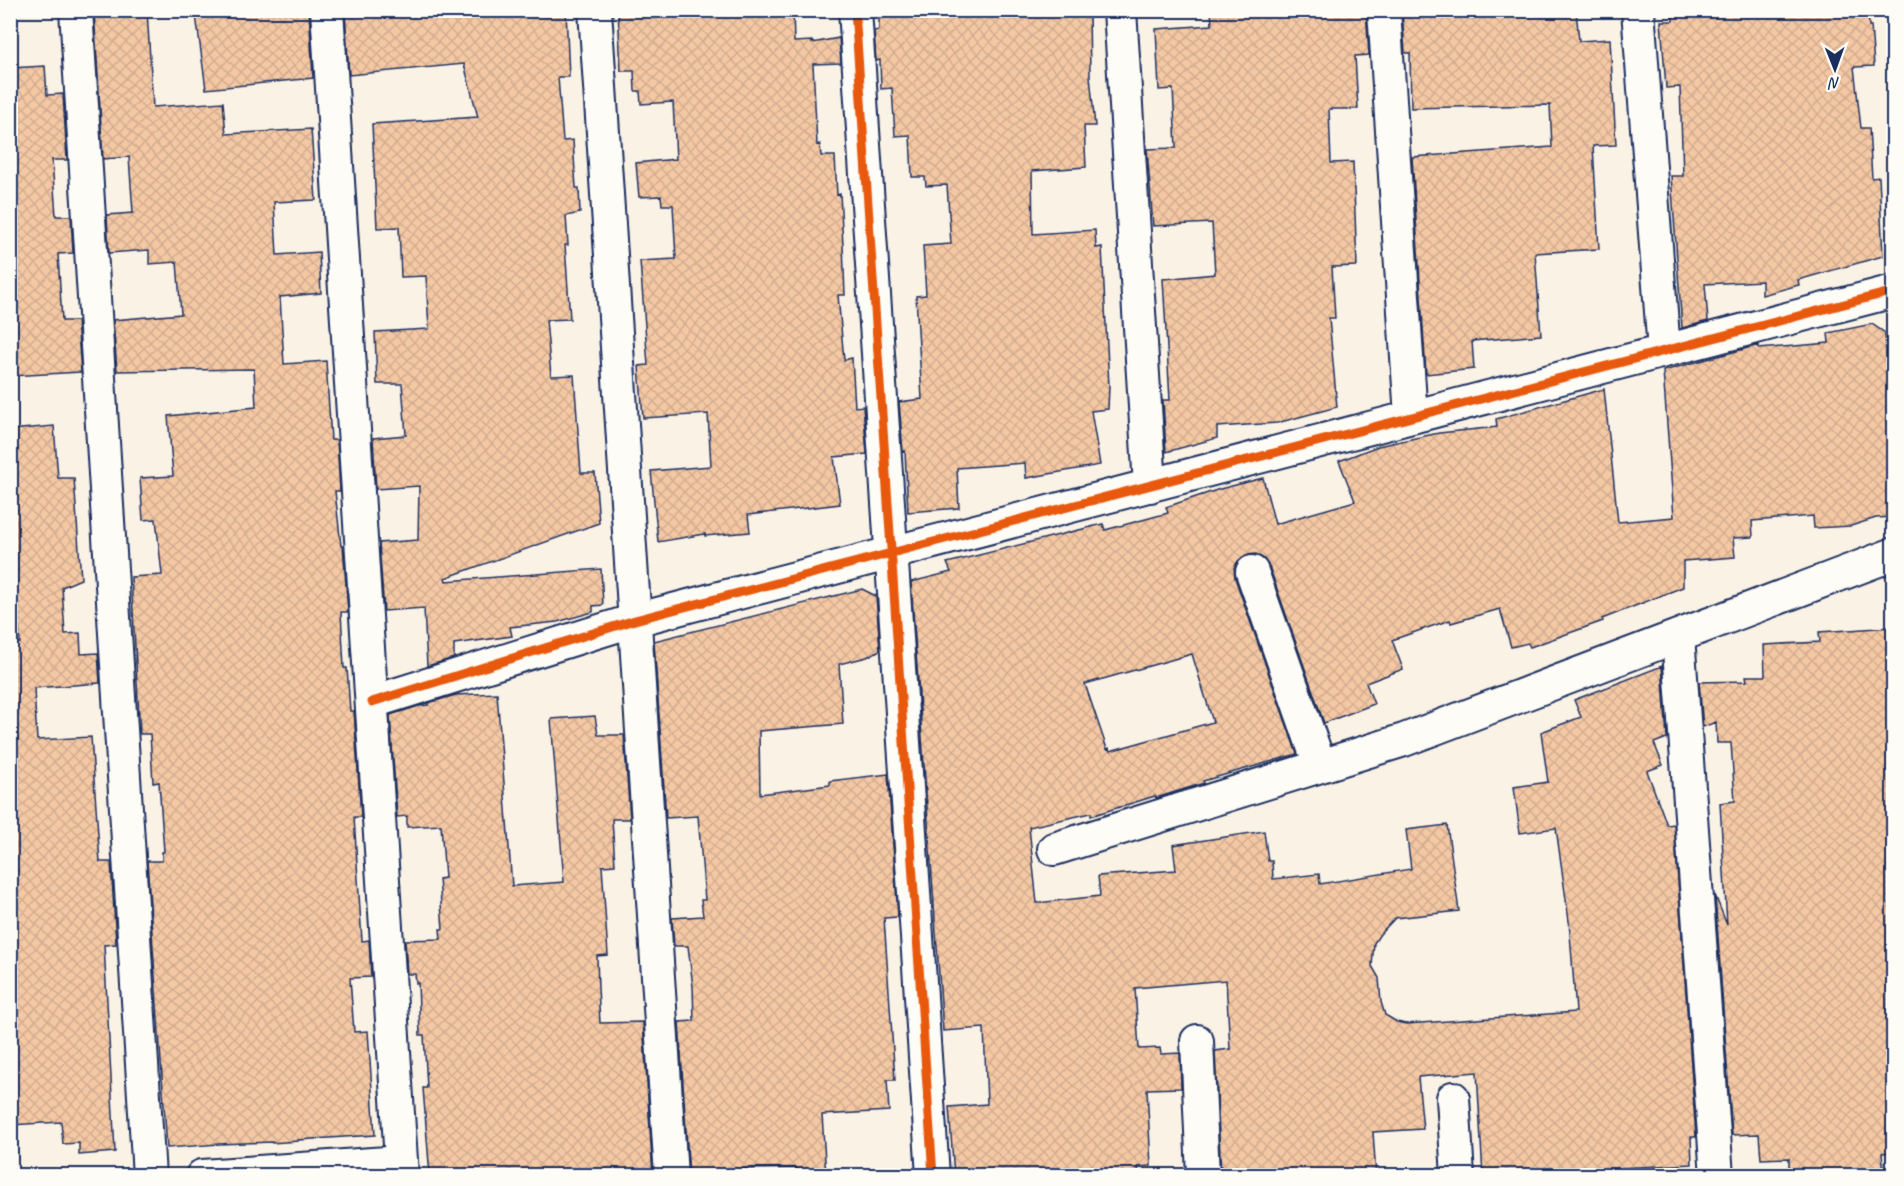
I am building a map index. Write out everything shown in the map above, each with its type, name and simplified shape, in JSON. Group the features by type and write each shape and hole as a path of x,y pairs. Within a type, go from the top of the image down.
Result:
{"street":[{"path":"76,10 149,1176"},
{"path":"202,1176 402,1169 327,10"},
{"path":"595,10 671,1176"},
{"path":"855,10 933,1176"},
{"path":"1120,10 1150,486"},
{"path":"1384,10 1411,417"},
{"path":"1638,10 1664,351"},
{"path":"372,702 635,620 1893,291"},
{"path":"1054,849 1404,740 1893,554"},
{"path":"1252,572 1320,766"},
{"path":"1678,636 1717,1176"},
{"path":"1197,1041 1203,1176"},
{"path":"1453,1098 1458,1176"}],"building":[{"path":"94,10 147,10 153,107 223,102 226,134 311,129 316,200 274,202 277,255 319,252 321,293 280,297 284,364 326,361 331,440 337,440 340,491 335,491 341,546 343,546 348,612 341,612 344,668 347,668 350,711 354,711 361,817 354,817 362,941 369,940 371,977 350,978 354,1032 368,1031 375,1135 167,1148 147,861 162,861 162,852 164,852 159,782 153,783 150,734 140,734 131,577 162,575 156,519 143,520 140,478 173,476 168,416 256,407 254,369 117,371 113,320 181,314 177,262 149,264 149,250 109,253 107,215 133,213 129,157 103,159"},
{"path":"257,10 309,10 313,78 206,89 196,15"},
{"path":"345,10 566,10 569,77 558,77 563,141 573,140 580,213 566,216 568,245 565,245 570,319 546,320 551,376 574,375 581,473 595,473 599,523 445,578 446,581 601,569 603,605 593,606 593,612 557,622 510,627 512,636 454,644 454,658 427,666 424,608 384,611 379,543 418,540 419,486 376,489 373,438 406,435 402,384 377,384 375,332 429,329 426,276 401,277 399,227 377,228 372,124 478,117 464,64 349,75"},
{"path":"618,10 793,10 794,42 812,41 812,43 839,38 841,63 813,64 817,145 820,144 821,156 835,156 843,245 845,295 838,295 844,360 852,358 855,407 863,406 867,454 834,457 840,504 748,515 750,532 705,536 705,534 658,542 651,471 711,466 708,414 643,418 639,366 648,365 640,261 676,259 673,205 662,205 661,196 639,197 636,163 676,159 673,102 641,104 640,91 635,91 634,71 621,71"},
{"path":"879,10 1089,10 1090,76 1095,126 1084,126 1086,167 1032,171 1033,234 1095,230 1096,248 1102,247 1109,386 1108,409 1091,411 1100,465 1026,478 1025,463 957,468 959,508 908,512 905,451 903,452 899,402 922,399 916,296 926,295 923,246 951,244 947,185 926,186 925,177 912,177 910,135 895,136 892,88 881,89 880,60 876,61 874,31 879,30"},
{"path":"1211,10 1366,10 1369,55 1355,56 1358,109 1329,109 1331,163 1353,162 1357,266 1332,267 1335,318 1329,318 1337,407 1277,423 1217,427 1217,438 1166,452 1163,400 1170,400 1163,279 1215,274 1212,223 1153,226 1147,149 1176,148 1173,89 1159,90 1156,29 1212,25"},
{"path":"1402,10 1576,10 1579,41 1610,39 1616,145 1593,146 1599,249 1535,253 1541,335 1472,341 1474,369 1426,374 1412,157 1552,147 1550,105 1411,108 1410,53 1405,53"},
{"path":"1672,10 1868,10 1874,66 1854,67 1861,128 1869,128 1872,178 1879,177 1883,256 1798,280 1799,285 1762,295 1762,281 1705,284 1708,321 1682,328 1671,176 1683,176 1680,87 1666,88 1661,21 1673,21"},
{"path":"45,66 47,95 63,94 67,160 52,160 56,216 71,216 73,253 58,254 62,321 77,321 81,372 10,376 10,68"},
{"path":"1872,324 1885,333 1893,427 1893,517 1876,518 1851,526 1814,528 1813,516 1752,521 1753,537 1733,538 1735,557 1683,561 1683,587 1602,619 1603,621 1530,647 1528,643 1511,647 1500,609 1451,623 1450,620 1392,640 1403,669 1366,683 1374,704 1324,723 1269,566 1256,554 1246,555 1238,561 1234,568 1235,578 1297,754 1091,816 1091,813 1029,827 1037,903 1100,896 1098,876 1176,870 1173,845 1264,831 1268,861 1272,861 1273,879 1319,874 1320,884 1411,869 1406,830 1447,825 1459,911 1395,918 1380,934 1374,943 1372,966 1379,978 1381,1002 1385,1015 1406,1024 1576,1012 1569,921 1556,828 1520,833 1514,787 1548,782 1541,732 1581,717 1574,700 1662,666 1667,738 1654,743 1663,765 1647,771 1667,825 1674,824 1696,1137 1691,1137 1692,1164 1624,1168 1624,1176 1483,1176 1477,1072 1418,1077 1423,1129 1373,1132 1376,1176 1221,1176 1215,1051 1230,1049 1226,980 1135,988 1139,1049 1160,1048 1161,1054 1180,1053 1181,1088 1147,1089 1151,1166 1138,1167 1139,1176 954,1176 949,1107 987,1104 984,1028 943,1031 911,582 951,572 947,563 1103,524 1105,530 1168,513 1166,507 1263,478 1275,524 1355,501 1339,461 1378,446 1439,433 1497,427 1496,419 1604,389 1618,522 1674,517 1663,371 1759,345 1759,349 1829,343 1828,333","holes":["1192,654 1213,722 1110,751 1109,748 1107,749 1085,684"]},
{"path":"54,426 58,478 74,478 81,579 62,587 65,634 80,633 81,654 98,653 100,683 34,688 37,740 91,737 100,862 111,862 116,944 104,945 115,1152 79,1155 79,1143 63,1144 61,1122 10,1125 10,644 20,643 14,585 10,586 10,430"},
{"path":"862,589 876,596 880,650 867,657 839,664 843,724 759,731 760,794 830,785 830,781 888,774 898,917 884,918 895,1080 887,1080 889,1111 822,1115 826,1176 798,1176 797,1168 733,1169 726,1170 726,1176 689,1176 679,1022 694,1021 693,987 688,946 674,946 672,918 703,916 701,900 705,900 698,816 666,818 654,641"},
{"path":"1893,627 1893,1152 1882,1153 1884,1173 1874,1176 1789,1176 1789,1158 1761,1159 1759,1134 1732,1135 1715,895 1727,925 1720,803 1735,801 1731,743 1717,743 1716,722 1703,727 1699,682 1747,681 1746,676 1765,676 1764,645 1820,642 1819,632"},
{"path":"497,693 512,886 564,882 551,719 595,716 598,735 624,735 630,819 612,819 615,865 602,866 608,955 597,956 600,1023 643,1022 653,1176 430,1176 423,1088 427,1088 424,1035 420,1035 418,983 416,983 415,974 407,974 405,940 441,939 440,929 443,929 439,879 445,878 441,825 407,827 407,816 397,817 390,715 456,695"}],"cycle path":[{"path":"855,10 933,1176"},
{"path":"372,702 635,620 1894,291"}]}
